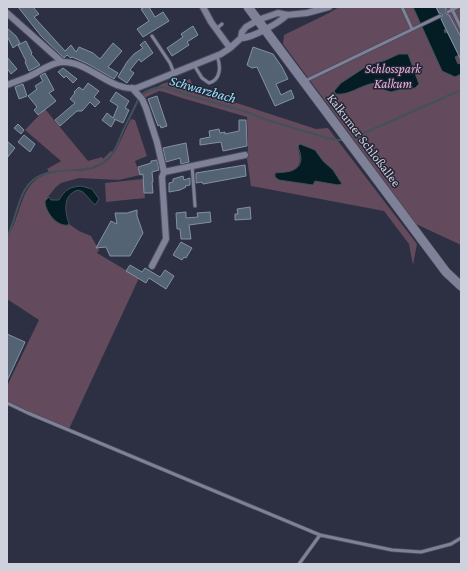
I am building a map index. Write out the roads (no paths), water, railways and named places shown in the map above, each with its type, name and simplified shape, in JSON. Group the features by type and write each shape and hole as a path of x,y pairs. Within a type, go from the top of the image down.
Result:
{"main road":[{"name":"Kalkumer Schloßallee","path":"248,7 446,272 461,286"}],"street":[{"path":"241,38 242,32 246,27 258,20 278,13 287,15 307,13 329,7"},
{"path":"207,8 211,22 230,48"},
{"path":"7,13 62,62"},
{"path":"7,84 28,77 55,63 62,62 79,65 122,87 137,88 217,55 230,48 241,38 252,36 282,20 287,15"},
{"path":"132,88 140,97 156,142 164,172 162,177 166,239 152,266"},
{"path":"164,172 245,155"}],"lane":[{"path":"402,7 412,29"},
{"path":"448,12 452,8 458,7"},
{"path":"452,8 461,28"},
{"path":"304,82 440,16"},
{"path":"216,29 222,24"},
{"path":"152,36 170,63 174,73"},
{"path":"194,65 202,78 209,83 212,82 220,72 217,55"},
{"path":"192,165 195,206"},
{"path":"7,403 320,535 392,550 421,552 451,544 461,538"},
{"path":"299,564 320,535"}],"water":[{"path":"413,7 436,7 446,29 444,30 445,33 447,32 459,55 455,57 458,64 461,63 461,74 455,77 442,71"},
{"path":"399,54 408,54 419,84 415,88 391,92 384,90 376,83 365,85 351,92 341,94 336,94 334,91 341,83 367,66"},
{"path":"300,144 315,150 323,161 333,170 342,184 338,185 315,181 313,185 279,180 275,177 275,173 291,171 298,167 301,159 298,146"},
{"path":"81,186 92,189 99,199 95,205 83,192 78,190 73,192 69,196 66,204 66,214 69,224 60,224 49,214 45,201 49,197 51,200 59,200 68,190 73,187"}],"waterway":[{"name":"Schwarzbach","path":"7,237 20,200 27,186 41,175 51,172 83,169 103,163 111,155 117,145 142,94 155,88 165,87 327,138 343,140"},
{"name":"Schwarzbach","path":"351,139 461,90"}],"park label":[{"name":"Schlosspark Kalkum","path":"393,76"}]}
